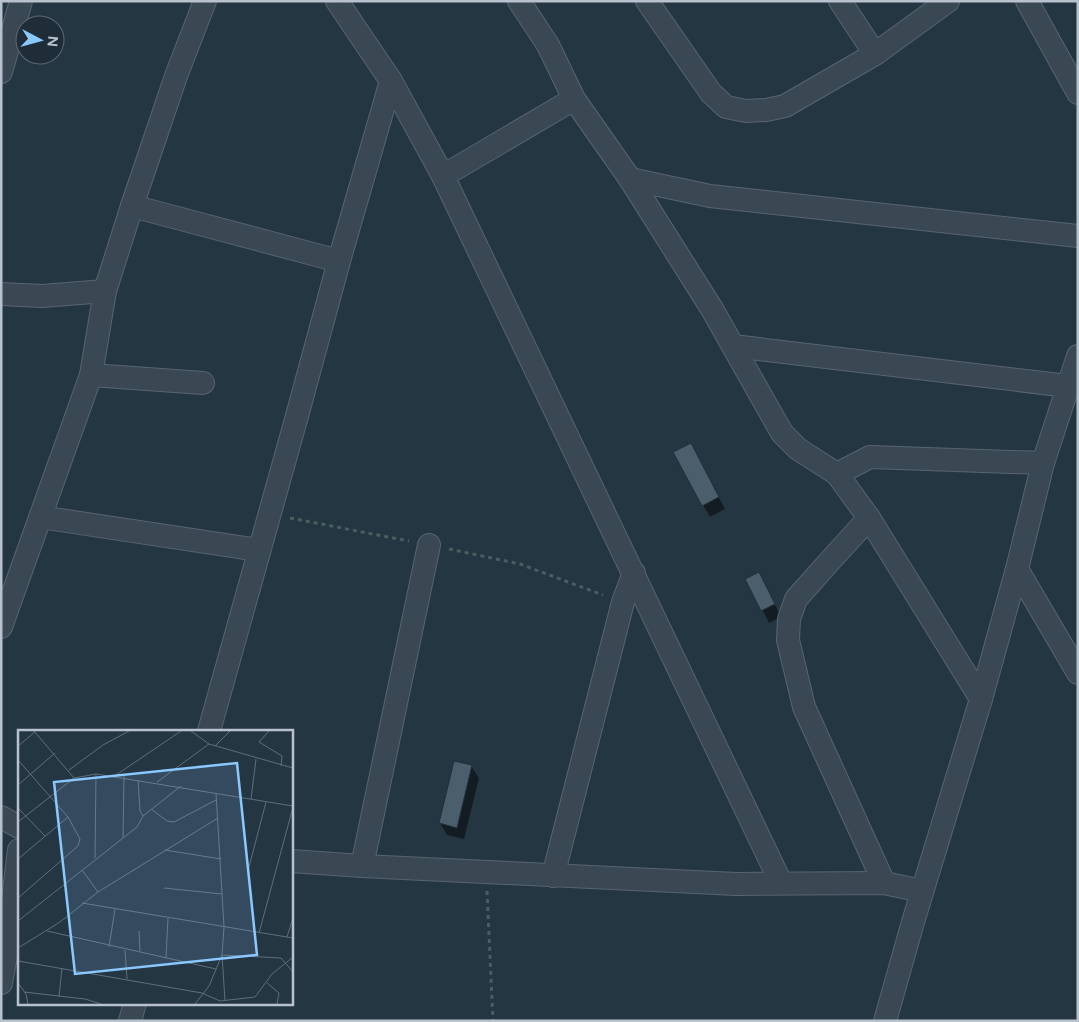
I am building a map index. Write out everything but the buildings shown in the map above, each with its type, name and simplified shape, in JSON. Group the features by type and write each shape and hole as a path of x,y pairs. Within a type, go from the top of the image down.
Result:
{"street":[{"path":"1,72 21,1"},
{"path":"1,627 90,375 105,291 176,76 205,1"},
{"path":"337,1 391,80 443,176 781,883"},
{"path":"519,1 548,45 574,99 630,179 712,309 782,434 798,449 838,474 869,518 981,699"},
{"path":"647,1 711,93 726,107 746,111 766,110 785,106 875,54 948,1"},
{"path":"840,1 875,54"},
{"path":"1027,1 1078,93"},
{"path":"209,730 338,261 391,80"},
{"path":"443,176 574,99"},
{"path":"630,179 710,196 1078,236"},
{"path":"132,206 338,261"},
{"path":"1,294 42,296 105,291"},
{"path":"733,346 1068,386"},
{"path":"885,1021 922,891 981,699 1017,569 1043,463 1078,356"},
{"path":"90,375 204,383"},
{"path":"838,474 870,457 1043,463"},
{"path":"40,517 259,550"},
{"path":"869,518 796,599 789,619 788,640 804,707 884,883"},
{"path":"362,866 429,545"},
{"path":"1017,569 1078,673"},
{"path":"553,876 623,602 634,573"},
{"path":"1,817 18,827"},
{"path":"1,832 18,828"},
{"path":"1,983 18,858"},
{"path":"292,861 736,884 884,883 922,891"},
{"path":"130,1021 135,1004"}],"path":[{"path":"487,872 492,1021"}]}
